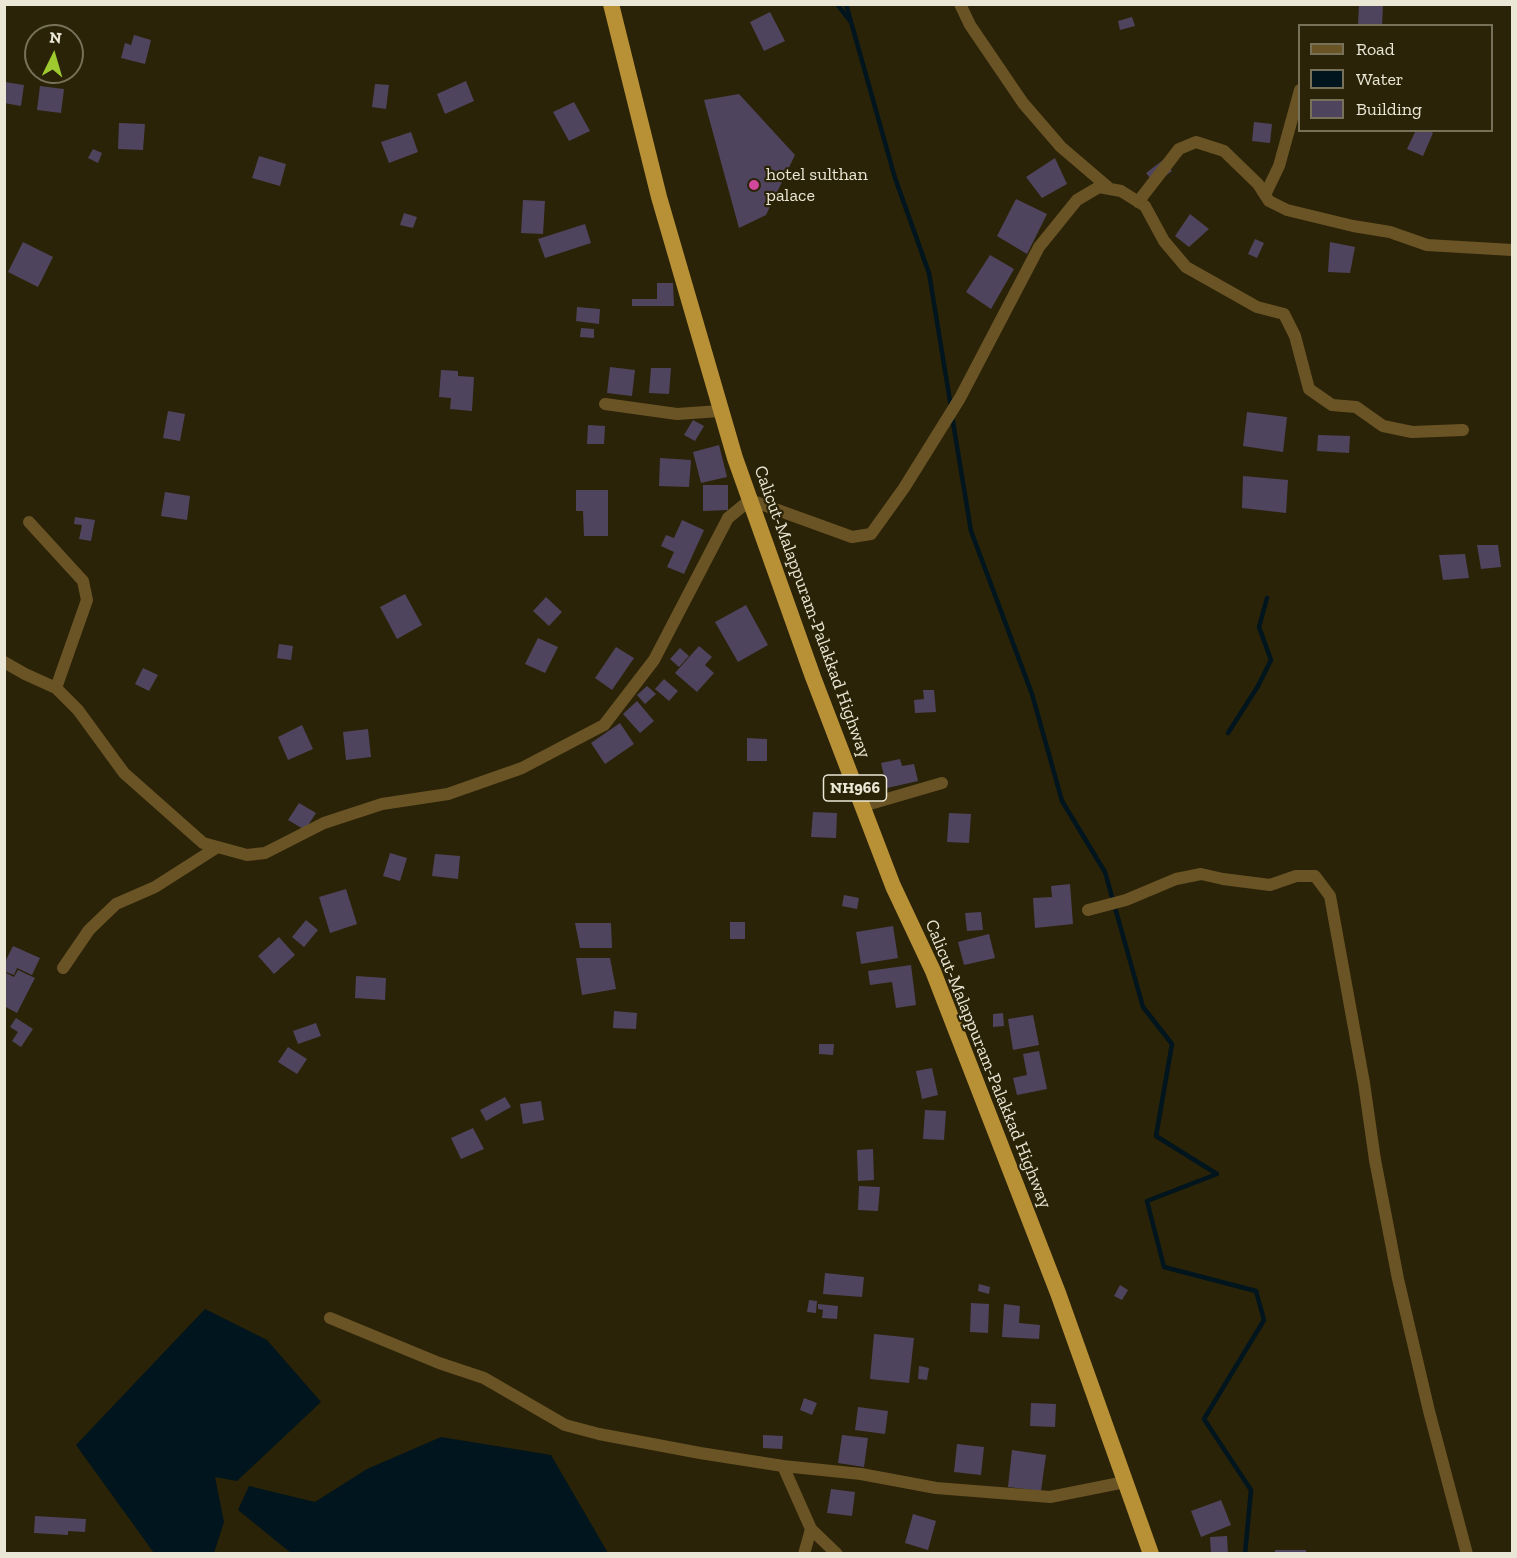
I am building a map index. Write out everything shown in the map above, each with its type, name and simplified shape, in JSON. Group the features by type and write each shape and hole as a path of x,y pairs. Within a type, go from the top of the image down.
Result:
{"highway":[{"name":"Calicut-Malappuram-Palakkad Highway","path":"611,4 659,197 720,411 750,500 813,677 893,886 933,971 1058,1293 1151,1554"}],"street":[{"path":"960,4 970,25 1023,103 1061,147 1110,189"},
{"path":"1265,195 1279,165 1298,94"},
{"path":"1138,202 1179,149 1196,142 1224,151 1258,184 1269,201 1287,210 1353,226 1390,232 1427,245 1512,250"},
{"path":"4,662 56,688 78,710 123,773 202,843 247,855 265,854 324,824 382,804 448,794 522,768 604,725 654,660 728,518 750,500 852,537 871,534 927,453 960,398 1039,247 1077,200 1099,186 1121,191 1145,206 1164,241 1186,267 1257,307 1284,314 1295,336 1310,389 1332,405 1356,407 1383,426 1412,432 1463,430"},
{"path":"605,404 677,414 720,411"},
{"path":"30,522 83,581 87,600 56,688"},
{"path":"862,806 942,783"},
{"path":"63,968 89,930 116,904 155,887 216,848"},
{"path":"1088,910 1126,900 1176,879 1201,874 1270,885 1296,876 1316,876 1330,896 1364,1083 1375,1160 1398,1279 1429,1411 1462,1528 1467,1554"},
{"path":"330,1318 439,1363 484,1378 565,1425 599,1434 783,1466 861,1474 936,1488 1050,1497 1125,1482"},
{"path":"783,1466 811,1529 837,1554"},
{"path":"804,1554 811,1529"}],"water":[{"path":"205,1309 267,1340 321,1402 237,1481 215,1477 224,1522 214,1553 154,1553 76,1445"},
{"path":"441,1437 551,1455 608,1553 291,1553 238,1510 249,1486 315,1502 367,1469"}],"building":[{"path":"1359,4 1383,5 1382,24 1358,24"},
{"path":"770,12 785,41 764,51 750,22"},
{"path":"1132,17 1135,26 1120,30 1118,21"},
{"path":"134,35 151,40 145,64 121,58 125,43 131,45"},
{"path":"466,81 474,101 445,114 437,94"},
{"path":"5,82 24,85 21,106 4,103"},
{"path":"375,84 389,85 386,109 372,107"},
{"path":"40,86 64,89 61,113 37,110"},
{"name":"hotel sulthan palace","path":"739,94 795,155 766,215 739,228 704,100"},
{"path":"574,102 590,131 569,141 553,112"},
{"path":"1254,122 1272,124 1270,143 1252,141"},
{"path":"119,123 145,124 143,150 118,149"},
{"path":"411,132 418,152 389,163 381,142"},
{"path":"1415,132 1433,133 1423,156 1407,149"},
{"path":"93,149 102,153 98,163 88,158"},
{"path":"259,156 286,164 280,186 252,178"},
{"path":"1055,158 1067,184 1042,198 1026,177"},
{"path":"1163,160 1172,171 1155,184 1146,173"},
{"path":"1016,199 1047,214 1027,254 997,236"},
{"path":"523,200 545,201 543,234 521,233"},
{"path":"404,213 417,217 413,228 400,225"},
{"path":"1190,214 1209,229 1189,247 1175,236"},
{"path":"585,224 591,243 545,258 538,239"},
{"path":"1255,239 1264,243 1257,258 1248,254"},
{"path":"23,242 53,257 38,287 8,272"},
{"path":"1330,242 1355,247 1350,273 1328,272"},
{"path":"990,255 1014,269 991,309 966,292"},
{"path":"657,283 673,283 674,306 632,306 632,299 657,299"},
{"path":"577,307 600,309 599,324 576,321"},
{"path":"581,328 594,329 594,338 580,337"},
{"path":"610,367 635,370 632,396 607,393"},
{"path":"651,368 671,368 669,394 649,393"},
{"path":"441,370 458,371 458,376 474,377 472,411 450,409 451,398 439,397"},
{"path":"168,411 185,414 180,441 163,438"},
{"path":"1247,412 1287,417 1283,452 1243,446"},
{"path":"693,420 704,426 695,441 684,435"},
{"path":"588,425 605,426 604,444 587,444"},
{"path":"1318,435 1350,436 1349,453 1317,451"},
{"path":"719,445 727,477 701,483 693,452"},
{"path":"660,458 691,460 689,487 659,486"},
{"path":"1243,476 1288,480 1286,513 1242,508"},
{"path":"703,485 728,485 728,510 703,511"},
{"path":"576,490 608,490 608,536 584,536 583,511 576,511"},
{"path":"165,492 190,496 187,520 161,516"},
{"path":"75,517 95,520 91,541 79,539 82,525 74,524"},
{"path":"682,520 704,530 684,574 667,567 674,552 661,546 666,535 674,538"},
{"path":"1477,545 1498,545 1501,567 1481,569"},
{"path":"1465,554 1469,578 1443,580 1439,555"},
{"path":"405,594 422,625 397,639 380,607"},
{"path":"546,597 562,612 549,626 533,611"},
{"path":"746,605 768,645 738,662 715,622"},
{"path":"538,638 558,647 545,673 525,664"},
{"path":"279,644 293,646 291,660 277,658"},
{"path":"699,646 712,657 705,665 714,673 697,692 675,673"},
{"path":"616,647 634,658 612,690 595,678"},
{"path":"680,648 689,656 679,667 670,659"},
{"path":"143,668 158,675 149,691 135,684"},
{"path":"664,679 678,691 669,701 655,689"},
{"path":"647,686 656,694 645,704 637,695"},
{"path":"923,690 934,690 936,712 915,713 914,700 924,699"},
{"path":"637,701 654,721 640,733 623,714"},
{"path":"620,723 634,744 605,764 591,743"},
{"path":"302,725 313,749 288,760 278,737"},
{"path":"368,729 371,757 346,760 343,732"},
{"path":"747,738 767,739 767,761 747,761"},
{"path":"900,759 902,766 914,764 918,781 887,788 881,763"},
{"path":"299,803 316,813 305,830 288,820"},
{"path":"813,812 837,813 836,838 811,837"},
{"path":"949,813 971,814 969,843 947,842"},
{"path":"390,853 407,858 400,881 383,876"},
{"path":"435,854 460,856 458,879 432,876"},
{"path":"1070,884 1073,924 1035,928 1033,898 1052,897 1051,886"},
{"path":"346,889 357,924 330,933 319,897"},
{"path":"844,895 859,898 857,909 842,906"},
{"path":"981,912 983,930 967,931 965,913"},
{"path":"306,920 318,930 304,947 292,937"},
{"path":"730,922 745,922 745,939 730,939"},
{"path":"575,923 611,923 612,948 580,948"},
{"path":"893,926 898,958 861,964 856,932"},
{"path":"989,934 995,958 964,965 958,942"},
{"path":"279,937 295,955 274,974 258,956"},
{"path":"13,946 40,958 32,975 17,968 14,975 4,971 4,964"},
{"path":"576,958 610,958 616,989 582,995"},
{"path":"911,965 916,1005 896,1008 892,982 870,985 868,971"},
{"path":"18,970 35,978 17,1013 4,1006 4,972 14,977"},
{"path":"356,976 386,978 385,1000 355,998"},
{"path":"614,1011 637,1013 636,1029 613,1028"},
{"path":"1003,1013 1004,1026 993,1027 993,1014"},
{"path":"1033,1015 1039,1045 1013,1050 1008,1019"},
{"path":"16,1018 33,1029 21,1047 12,1041 18,1032 10,1027"},
{"path":"316,1023 321,1036 298,1044 293,1031"},
{"path":"819,1044 834,1044 833,1055 819,1054"},
{"path":"288,1047 307,1059 297,1074 278,1062"},
{"path":"1039,1051 1047,1089 1017,1095 1013,1078 1027,1075 1023,1054"},
{"path":"932,1068 938,1095 922,1099 916,1071"},
{"path":"505,1097 511,1107 486,1121 480,1110"},
{"path":"541,1101 544,1120 523,1124 520,1104"},
{"path":"925,1110 946,1111 944,1140 923,1139"},
{"path":"473,1128 484,1149 461,1159 451,1138"},
{"path":"873,1149 874,1180 858,1181 857,1150"},
{"path":"859,1186 880,1187 878,1211 858,1210"},
{"path":"825,1273 864,1277 862,1297 823,1294"},
{"path":"979,1284 990,1287 989,1294 978,1291"},
{"path":"1120,1285 1128,1290 1122,1300 1114,1296"},
{"path":"809,1300 817,1301 816,1313 807,1312"},
{"path":"971,1303 989,1304 988,1333 970,1332"},
{"path":"818,1304 838,1306 837,1319 822,1318 823,1310 818,1309"},
{"path":"1004,1304 1020,1306 1019,1323 1040,1325 1039,1339 1002,1337"},
{"path":"874,1334 914,1338 909,1383 870,1379"},
{"path":"919,1366 929,1368 927,1380 918,1379"},
{"path":"804,1398 817,1403 812,1415 800,1410"},
{"path":"1031,1403 1056,1404 1055,1427 1030,1426"},
{"path":"858,1407 888,1411 885,1434 855,1430"},
{"path":"763,1435 783,1436 782,1449 763,1448"},
{"path":"842,1435 868,1438 864,1467 838,1463"},
{"path":"957,1444 984,1447 981,1475 954,1472"},
{"path":"1012,1450 1046,1455 1041,1491 1008,1487"},
{"path":"831,1489 855,1492 852,1516 827,1513"},
{"path":"1221,1500 1231,1525 1201,1537 1191,1511"},
{"path":"913,1514 936,1521 928,1550 905,1543"},
{"path":"35,1516 86,1519 85,1532 68,1531 68,1535 34,1533"},
{"path":"1227,1536 1228,1554 1211,1554 1210,1537"},
{"path":"1275,1550 1306,1550 1306,1554 1275,1554"}],"waterway":[{"path":"837,4 850,21"},
{"path":"846,4 895,178 929,273 951,407"},
{"path":"952,416 971,531 1032,694 1062,801 1105,872 1143,1007 1172,1044 1156,1136 1217,1174 1147,1201 1164,1267 1256,1291 1264,1320 1204,1419 1251,1490 1245,1554"},
{"path":"1228,733 1258,686 1271,660 1259,627 1267,598"}],"place":[{"name":"hotel sulthan palace","path":"754,185"}]}
